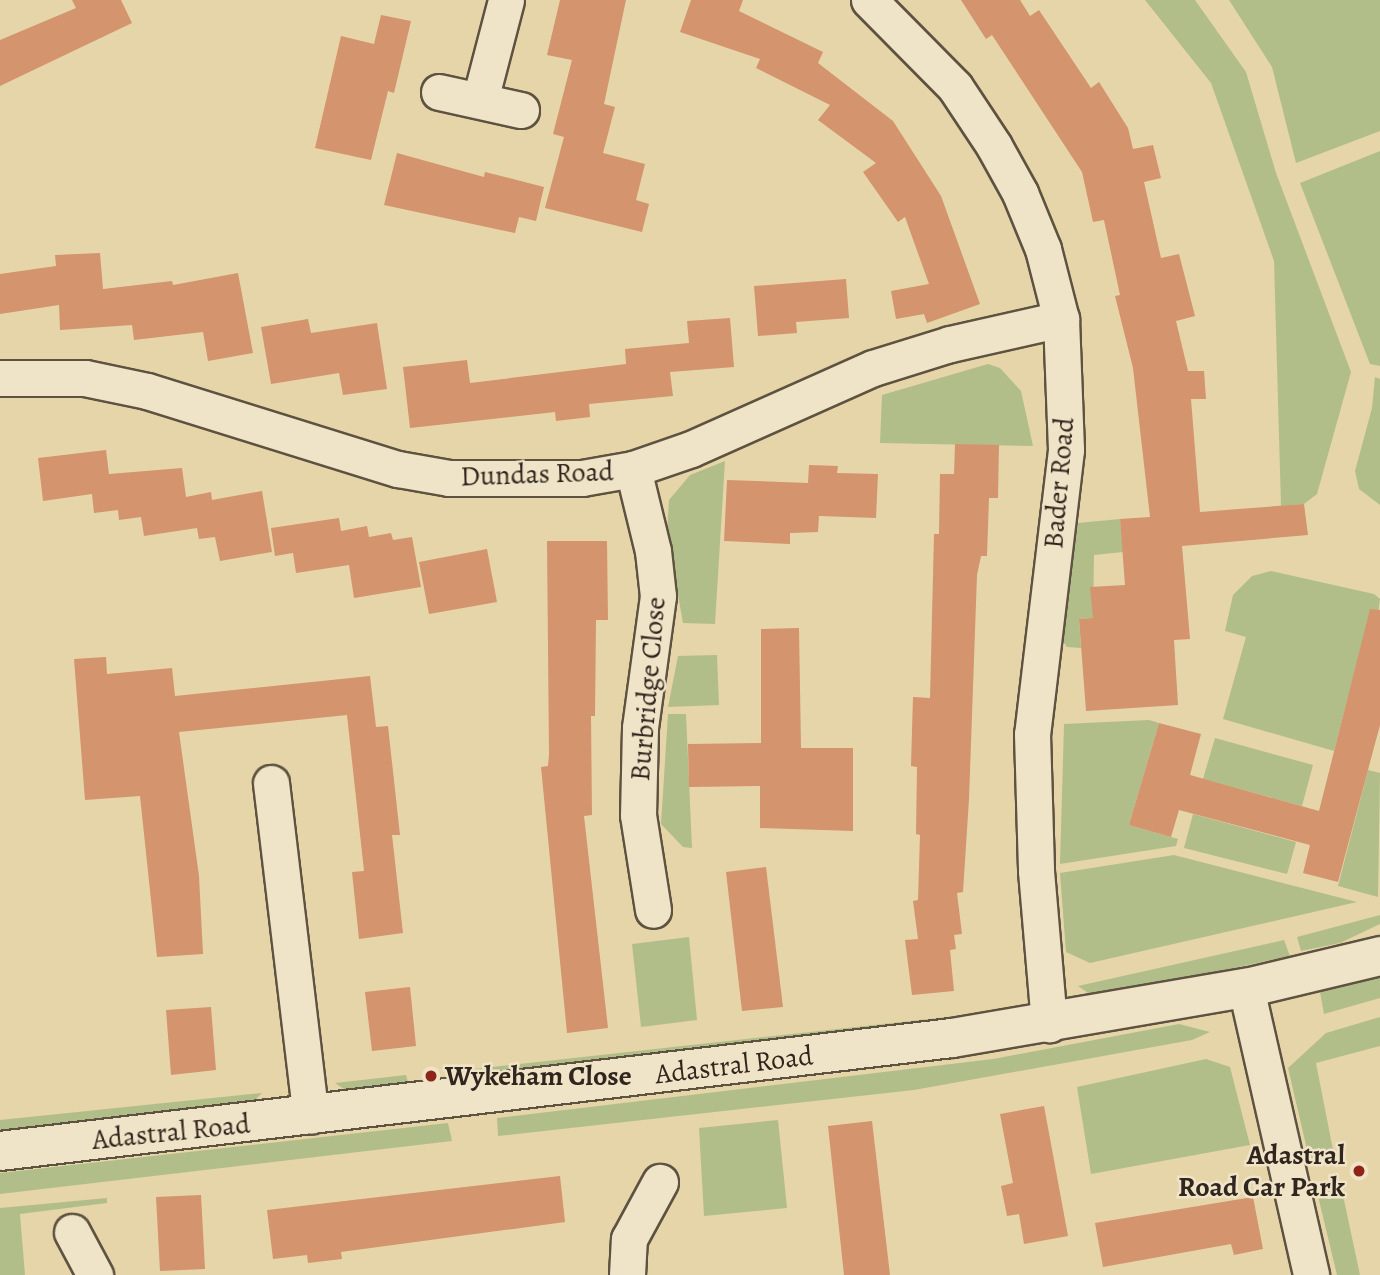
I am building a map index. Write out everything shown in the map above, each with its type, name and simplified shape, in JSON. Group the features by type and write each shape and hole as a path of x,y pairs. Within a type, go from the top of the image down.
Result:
{"street":[{"path":"480,100 506,0"},
{"name":"Bader Road","path":"870,0 955,87 994,146 1020,193 1042,248 1061,319 1066,450 1032,734 1036,871 1049,1024"},
{"path":"439,92 521,110"},
{"name":"Dundas Road","path":"0,378 85,378 147,391 398,469 449,478 582,478 633,470 755,424 873,368 950,344 1061,319"},
{"name":"Burbridge Close","path":"633,470 653,551 658,596 640,728 638,815 653,910"},
{"path":"271,783 311,1116"},
{"name":"Adastral Road","path":"0,1151 311,1116 1049,1024 1245,988 1380,956"},
{"path":"1245,988 1311,1275"},
{"path":"627,1275 629,1238 660,1182"},
{"path":"72,1232 95,1275"}],"green space":[{"path":"1145,0 1195,0 1246,72 1276,173 1351,372 1317,494 1304,504 1281,506 1274,261 1211,83"},
{"path":"1229,0 1380,0 1380,131 1296,163 1272,67"},
{"path":"1380,151 1380,366 1370,364 1300,183"},
{"path":"988,364 1000,368 1021,391 1033,446 880,443 882,395"},
{"path":"1375,377 1380,379 1380,505 1359,489 1355,471 1372,408"},
{"path":"725,461 715,624 683,623 667,533 669,500 690,475"},
{"path":"1120,519 1123,552 1094,555 1093,618 1079,619 1081,648 1067,647 1061,639 1078,523"},
{"path":"1271,571 1374,594 1380,599 1378,614 1361,647 1334,751 1223,719 1246,637 1225,631 1233,595 1252,576"},
{"path":"717,655 719,705 668,707 678,656"},
{"path":"668,714 686,714 692,848 683,847 661,824"},
{"path":"1149,720 1159,723 1129,825 1178,839 1176,846 1060,864 1064,724"},
{"path":"1215,738 1313,765 1302,806 1203,779"},
{"path":"1368,770 1380,773 1378,897 1338,886"},
{"path":"1193,814 1296,842 1287,874 1184,848"},
{"path":"1174,855 1357,902 1090,963 1066,952 1060,873"},
{"path":"1380,915 1380,924 1340,943 1301,951 1297,937"},
{"path":"689,937 697,1020 641,1027 632,944"},
{"path":"1284,940 1290,956 1113,994 1091,995 1078,986"},
{"path":"1380,974 1380,998 1324,1014 1320,992"},
{"path":"992,1012 982,1019 458,1080 456,1071"},
{"path":"1380,1017 1380,1046 1316,1063 1334,1155 1309,1158 1288,1068 1326,1033"},
{"path":"1179,1024 1210,1032 1192,1040 914,1090 498,1136 497,1118 993,1059"},
{"path":"1206,1059 1230,1067 1250,1145 1091,1174 1077,1087"},
{"path":"406,1075 409,1086 347,1091 335,1083"},
{"path":"262,1093 254,1101 0,1133 0,1120"},
{"path":"778,1120 787,1208 704,1216 699,1128"},
{"path":"448,1123 452,1141 0,1194 0,1173"},
{"path":"1341,1186 1360,1275 1337,1275 1318,1196 1323,1190"},
{"path":"107,1198 107,1203 20,1214 25,1275 0,1275 0,1208"}],"building":[{"path":"72,0 121,0 132,23 0,86 0,40 76,8"},
{"path":"560,0 626,0 604,104 615,107 603,153 645,164 636,200 649,204 642,232 545,208 564,137 553,134 572,60 547,55"},
{"path":"691,0 743,0 739,11 823,52 818,63 893,121 941,196 980,304 927,323 924,314 896,319 891,291 929,284 905,217 898,222 863,172 876,163 818,120 830,105 756,68 760,59 680,32"},
{"path":"961,0 1020,0 1030,16 1039,10 1091,88 1099,82 1128,128 1133,149 1153,145 1161,178 1144,182 1161,258 1179,254 1195,316 1176,321 1188,371 1204,371 1206,399 1191,399 1200,512 1304,504 1308,535 1182,546 1190,639 1174,640 1178,705 1086,711 1079,619 1093,618 1090,587 1125,585 1120,519 1150,517 1133,368 1115,296 1120,295 1104,220 1093,222 1082,172 992,35 986,39"},
{"path":"381,15 411,21 394,93 388,91 371,160 315,148 341,36 374,44"},
{"path":"397,153 484,177 485,172 544,187 536,221 519,217 515,233 384,205"},
{"path":"100,253 103,289 172,281 173,285 238,273 253,353 208,361 203,332 134,340 132,325 60,330 59,305 0,314 0,274 56,266 55,255"},
{"path":"846,279 849,318 796,322 797,333 758,336 754,286"},
{"path":"730,318 734,367 670,372 673,396 589,404 590,417 556,421 555,412 410,428 403,367 467,360 470,383 626,364 625,349 689,343 687,321"},
{"path":"308,319 311,333 377,323 387,389 343,395 339,373 271,384 261,327"},
{"path":"955,444 999,445 998,498 989,498 987,556 981,556 977,575 969,799 963,892 957,893 962,934 954,935 956,949 950,950 954,991 912,995 905,940 918,939 913,901 918,900 920,835 916,834 917,767 911,766 913,697 930,698 934,534 939,534 940,474 954,474"},
{"path":"106,450 109,474 182,468 186,497 211,492 212,500 262,491 272,552 220,561 215,537 199,539 197,528 144,536 141,517 119,520 118,510 94,513 92,494 43,501 38,458"},
{"path":"809,465 838,466 837,473 878,474 876,518 819,516 818,532 790,533 790,544 724,541 727,480 808,483"},
{"path":"339,518 341,531 367,526 369,537 391,533 393,540 412,537 421,587 354,598 349,565 296,573 293,553 275,556 271,528"},
{"path":"547,541 607,541 608,620 596,620 595,716 591,716 592,815 584,816 608,1028 567,1033 541,767 548,766 549,755"},
{"path":"487,549 497,602 429,614 419,562"},
{"path":"1370,609 1380,610 1380,725 1338,882 1303,873 1310,845 1179,810 1171,837 1129,825 1159,723 1201,734 1190,775 1319,811"},
{"path":"799,628 801,748 853,748 853,831 760,828 760,786 689,787 688,744 761,743 761,629"},
{"path":"106,657 107,674 172,668 175,696 370,676 376,727 388,726 400,835 392,835 403,933 359,939 352,872 364,871 347,715 179,732 199,876 203,954 157,957 140,796 85,800 74,659"},
{"path":"766,867 783,1007 742,1011 726,872"},
{"path":"410,987 416,1046 372,1051 365,992"},
{"path":"211,1007 216,1070 171,1075 166,1010"},
{"path":"1044,1106 1068,1236 1024,1244 1019,1214 1007,1216 1001,1186 1013,1183 1000,1114"},
{"path":"872,1121 890,1275 844,1275 828,1126"},
{"path":"560,1176 565,1222 341,1252 342,1259 308,1263 307,1255 273,1259 267,1210"},
{"path":"201,1195 205,1269 160,1271 156,1197"},
{"path":"1253,1197 1263,1249 1234,1255 1231,1244 1103,1267 1095,1223"}],"place":[{"name":"Wykeham Close","path":"431,1076"},
{"name":"Adastral Road Car Park","path":"1359,1171"}]}
